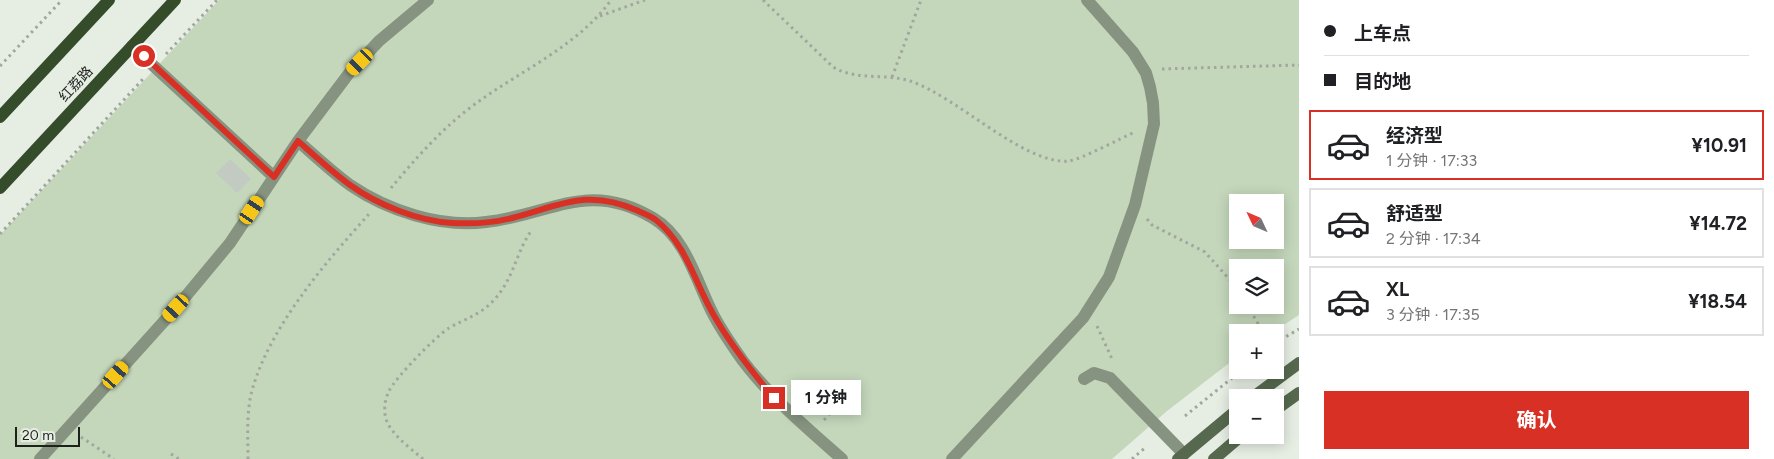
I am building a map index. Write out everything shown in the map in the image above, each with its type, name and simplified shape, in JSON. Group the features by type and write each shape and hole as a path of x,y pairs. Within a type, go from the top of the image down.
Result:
{"main road":[{"path":"0,117 109,0"},
{"name":"红荔路","path":"0,188 175,0"},
{"path":"1264,389 1299,363"},
{"path":"1284,404 1299,393"},
{"path":"1181,456 1229,416"},
{"path":"1214,459 1232,444"}],"lane":[{"path":"40,459 176,308 230,243 298,141 350,72 379,41 428,0"},
{"path":"952,459 1085,315 1108,277 1135,205 1154,124 1153,103 1146,73 1133,52 1087,0"},
{"path":"132,46 274,177"},
{"path":"298,141 351,186 399,210 421,217 450,222 484,223 510,218 570,201 592,200 616,201 654,219 672,234 684,252 715,318 743,361 774,398 842,459"},
{"path":"1084,379 1094,373 1102,374 1121,388 1181,456"}],"path":[{"path":"0,66 62,0"},
{"path":"0,234 216,0"},
{"path":"599,16 645,0"},
{"path":"762,0 838,70 856,75 892,77 931,90 1034,155 1051,160 1070,161 1154,124"},
{"path":"892,77 921,0"},
{"path":"1146,73 1177,67 1299,65"},
{"path":"1135,205 1152,225 1205,252 1229,279"},
{"path":"423,459 387,423 384,407 389,391 432,342 450,328 476,316 493,301 510,280 522,245 533,226"},
{"path":"1085,315 1098,328 1112,355 1121,388"},
{"path":"1284,338 1299,329"},
{"path":"1186,416 1231,379"},
{"path":"812,432 858,384"},
{"path":"248,459 249,423"},
{"path":"68,428 114,459"},
{"path":"1132,459 1146,447"},
{"path":"171,454 179,459"}],"green space":[{"path":"219,0 1299,0 1299,315 1284,325 1229,324 1229,363 1167,411 1112,459 0,459 0,235"}],"building":[{"path":"230,159 251,179 237,193 216,173"}],"route":[{"path":"144,56 274,177 289,158 298,141 351,186 399,210 421,217 450,222 484,223 510,218 570,201 592,200 616,201 654,219 672,234 684,252 715,318 743,361 774,398"}]}
